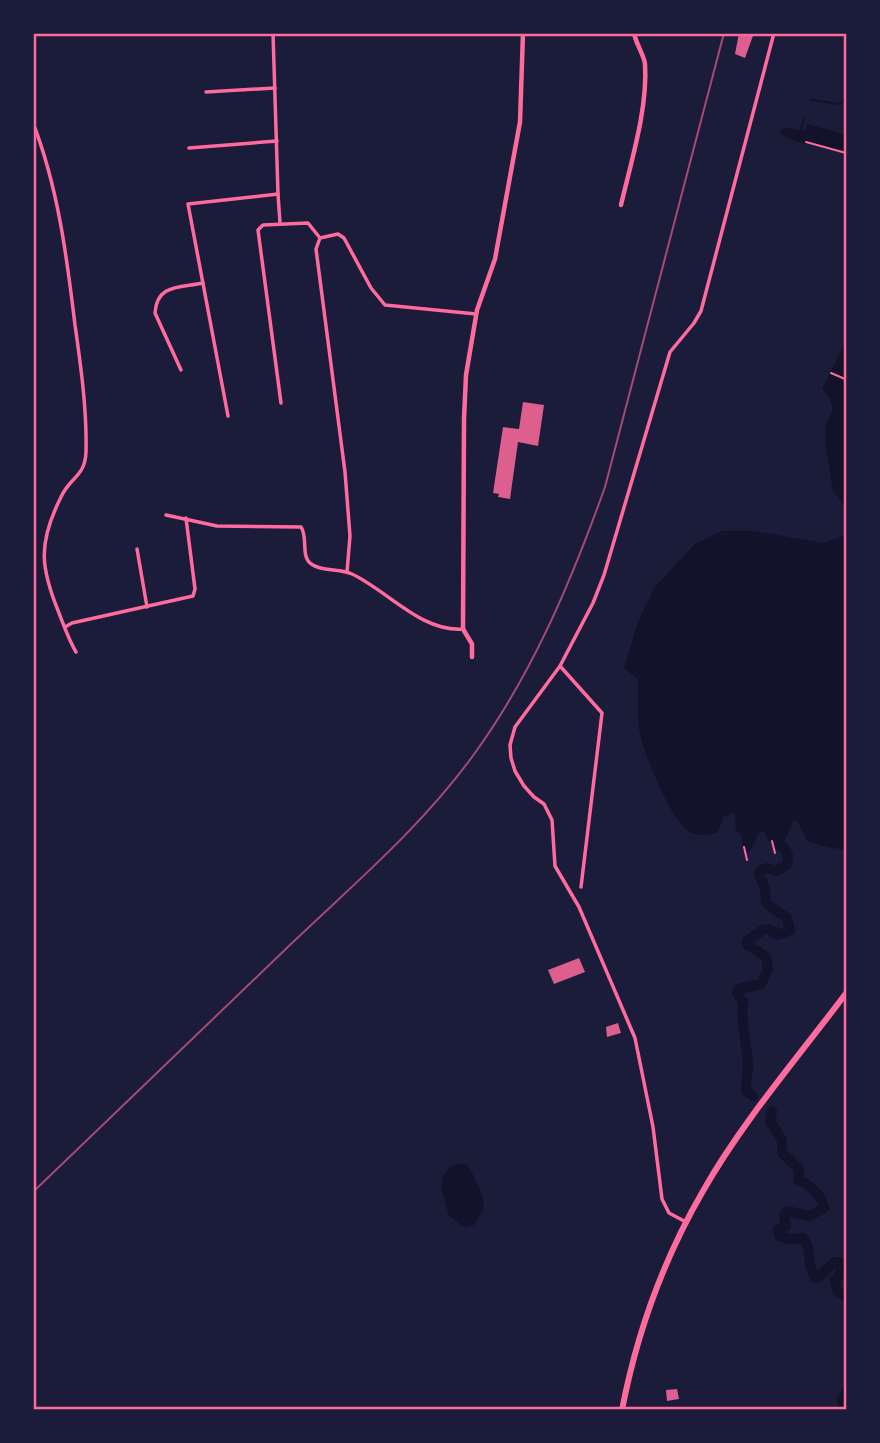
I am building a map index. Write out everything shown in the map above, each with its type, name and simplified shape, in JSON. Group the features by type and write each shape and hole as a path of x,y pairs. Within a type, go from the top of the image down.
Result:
{"main road":[{"path":"622,1410 646,1313 665,1264 708,1181 847,992"}],"street":[{"path":"273,33 281,223"},
{"path":"472,657 472,644 463,629 464,397 476,314 495,259 520,122 523,33"},
{"path":"621,205 640,117 644,84 644,58 638,49 634,33"},
{"path":"686,1222 669,1213 662,1199 653,1127 635,1038 579,907 555,866 552,820 544,804 524,786 515,771 510,745 515,727 560,666 593,603 604,575 670,352 701,311 774,33"},
{"path":"206,92 275,88"},
{"path":"33,123 42,148 65,247 86,426 83,470 62,493 48,532 43,556 45,576 76,652"},
{"path":"189,148 277,141"},
{"path":"228,416 188,204 278,194"},
{"path":"281,402 258,232 263,225 308,222 320,238"},
{"path":"320,238 338,234 344,238 378,299 385,305 476,314"},
{"path":"320,238 316,249 332,360 350,531 347,572"},
{"path":"181,370 155,313 158,296 166,290 203,283"},
{"path":"166,514 217,526 297,526 304,532 309,563 347,572 386,594 426,622 450,629 463,629"},
{"path":"65,627 72,623 189,598 194,594 186,518"},
{"path":"137,549 146,607"},
{"path":"560,666 602,713 581,887"}],"path":[{"path":"810,144 811,138"},
{"path":"816,145 818,139"},
{"path":"823,147 824,141"},
{"path":"806,142 846,153"},
{"path":"829,149 831,142"},
{"path":"835,150 837,144"},
{"path":"842,152 844,146"},
{"path":"831,373 845,379"},
{"path":"772,841 775,853"},
{"path":"744,847 747,860"}],"shaded area":[{"path":"807,124 847,135 847,154 796,141 780,134 783,127 805,131"},
{"path":"847,339 847,508 833,491 825,442 826,424 833,410 829,397 822,389"},
{"path":"722,531 754,531 824,543 847,534 847,850 807,841 798,822 794,820 780,846 774,846 765,832 760,832 749,852 743,850 741,835 736,831 735,814 731,812 723,817 718,832 702,835 692,833 676,817 652,769 639,728 638,679 624,668 638,622 654,588 695,544"},
{"path":"466,1164 480,1190 483,1204 481,1214 474,1225 464,1227 449,1216 441,1188 444,1174 453,1165"}],"building":[{"path":"739,33 754,33 745,58 735,54"},
{"path":"523,402 544,405 538,446 518,442 510,499 498,497 499,494 493,493 503,427 519,429"},
{"path":"579,958 585,972 554,984 548,970"},
{"path":"618,1023 621,1033 607,1037 606,1027"},
{"path":"677,1389 679,1399 667,1401 666,1390"}],"waterway":[{"path":"811,100 839,104 847,98"},
{"path":"801,130 804,119"},
{"path":"753,1096 746,1091 748,1066 743,1002 737,993 739,989 761,984 768,969 766,957 747,944 748,940 763,930 769,929 778,935 790,930 787,918 766,903 765,889 759,874 767,868 776,871 787,865 788,855 784,847 780,846"},
{"path":"772,1111 770,1121 782,1140 782,1153 799,1169 798,1180 815,1191 824,1208 809,1216 787,1211 784,1216 786,1226 778,1230 780,1236 789,1239 803,1238 815,1278 834,1262 839,1262 841,1272 835,1280 837,1291 847,1298"},
{"path":"844,1410 842,1401 847,1391"}],"railway":[{"path":"33,1192 409,831 452,783 494,726 531,661 564,593 605,487 724,33"}]}
